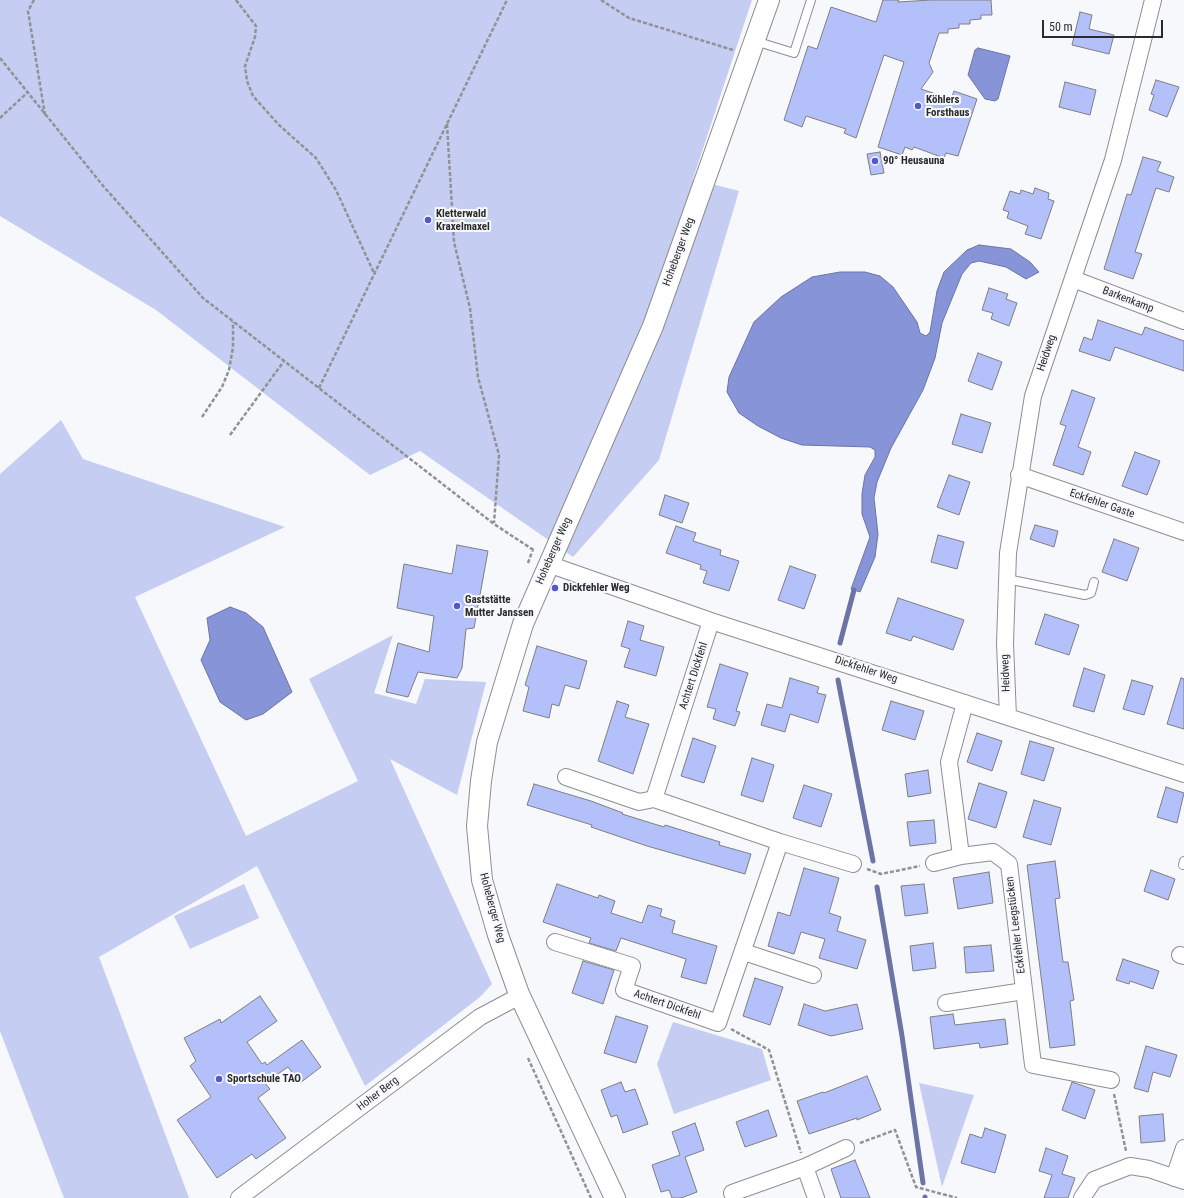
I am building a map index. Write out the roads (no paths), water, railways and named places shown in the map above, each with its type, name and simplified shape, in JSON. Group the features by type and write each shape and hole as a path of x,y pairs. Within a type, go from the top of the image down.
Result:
{"street":[{"name":"Hoheberger Weg","path":"615,1198 519,994 498,935 482,880 477,826 487,742 523,624 653,326 769,0"},
{"name":"Heidweg","path":"1008,717 1005,642 1008,553 1019,475 1033,396 1112,160 1153,0"},
{"name":"Barkenkamp","path":"1073,279 1184,321"},
{"name":"Eckfehler Gaste","path":"1019,475 1184,532"},
{"name":"Dickfehler Weg","path":"548,564 711,621 1184,774"},
{"name":"Achtert Dickfehl","path":"654,799 711,621"},
{"path":"961,856 949,762 965,703"},
{"path":"566,777 639,802 654,799 780,842 853,864"},
{"path":"780,842 744,952 813,975"},
{"name":"Eckfehler Leegstücken","path":"934,863 961,856 993,852 1009,864 1033,1065 1111,1080"},
{"name":"Achtert Dickfehl","path":"555,942 632,966 624,990 718,1023 744,952"},
{"path":"946,1003 1024,991"},
{"name":"Hoher Berg","path":"239,1198 480,1017 519,994"},
{"path":"732,1193 805,1167 846,1148"},
{"path":"1082,1198 1094,1180 1130,1166 1149,1169 1179,1179 1184,1148"},
{"path":"805,1167 816,1198"}],"lane":[{"path":"751,48 794,53 811,0"},
{"path":"1007,579 1085,595 1091,593 1094,582"}],"water":[{"path":"978,48 1010,56 998,99 995,101 985,99 968,75 975,50"},
{"path":"979,245 1011,249 1030,262 1039,272 1026,279 1006,267 979,261 971,263 962,274 942,323 935,358 923,390 891,448 877,482 874,498 878,534 875,557 860,592 851,589 870,537 862,514 862,494 865,475 875,457 875,450 870,447 802,445 781,438 758,426 739,413 727,392 729,377 754,322 781,297 812,277 840,272 865,272 880,276 893,287 917,322 920,333 926,336 930,332 937,291 944,272 967,250"},
{"path":"230,607 246,613 263,627 292,692 263,714 246,720 220,702 201,660 210,640 207,618"}],"waterway":[{"path":"840,643 854,590"},
{"path":"838,680 873,861"},
{"path":"877,887 902,1036 923,1183"}],"place":[{"name":"Köhlers Forsthaus","path":"918,106"},
{"name":"90° Heusauna","path":"875,161"},
{"name":"Kletterwald Kraxelmaxel","path":"428,220"},
{"name":"Dickfehler Weg","path":"555,588"},
{"name":"Gaststätte Mutter Janssen","path":"457,606"},
{"name":"Sportschule TAO","path":"219,1079"}]}
